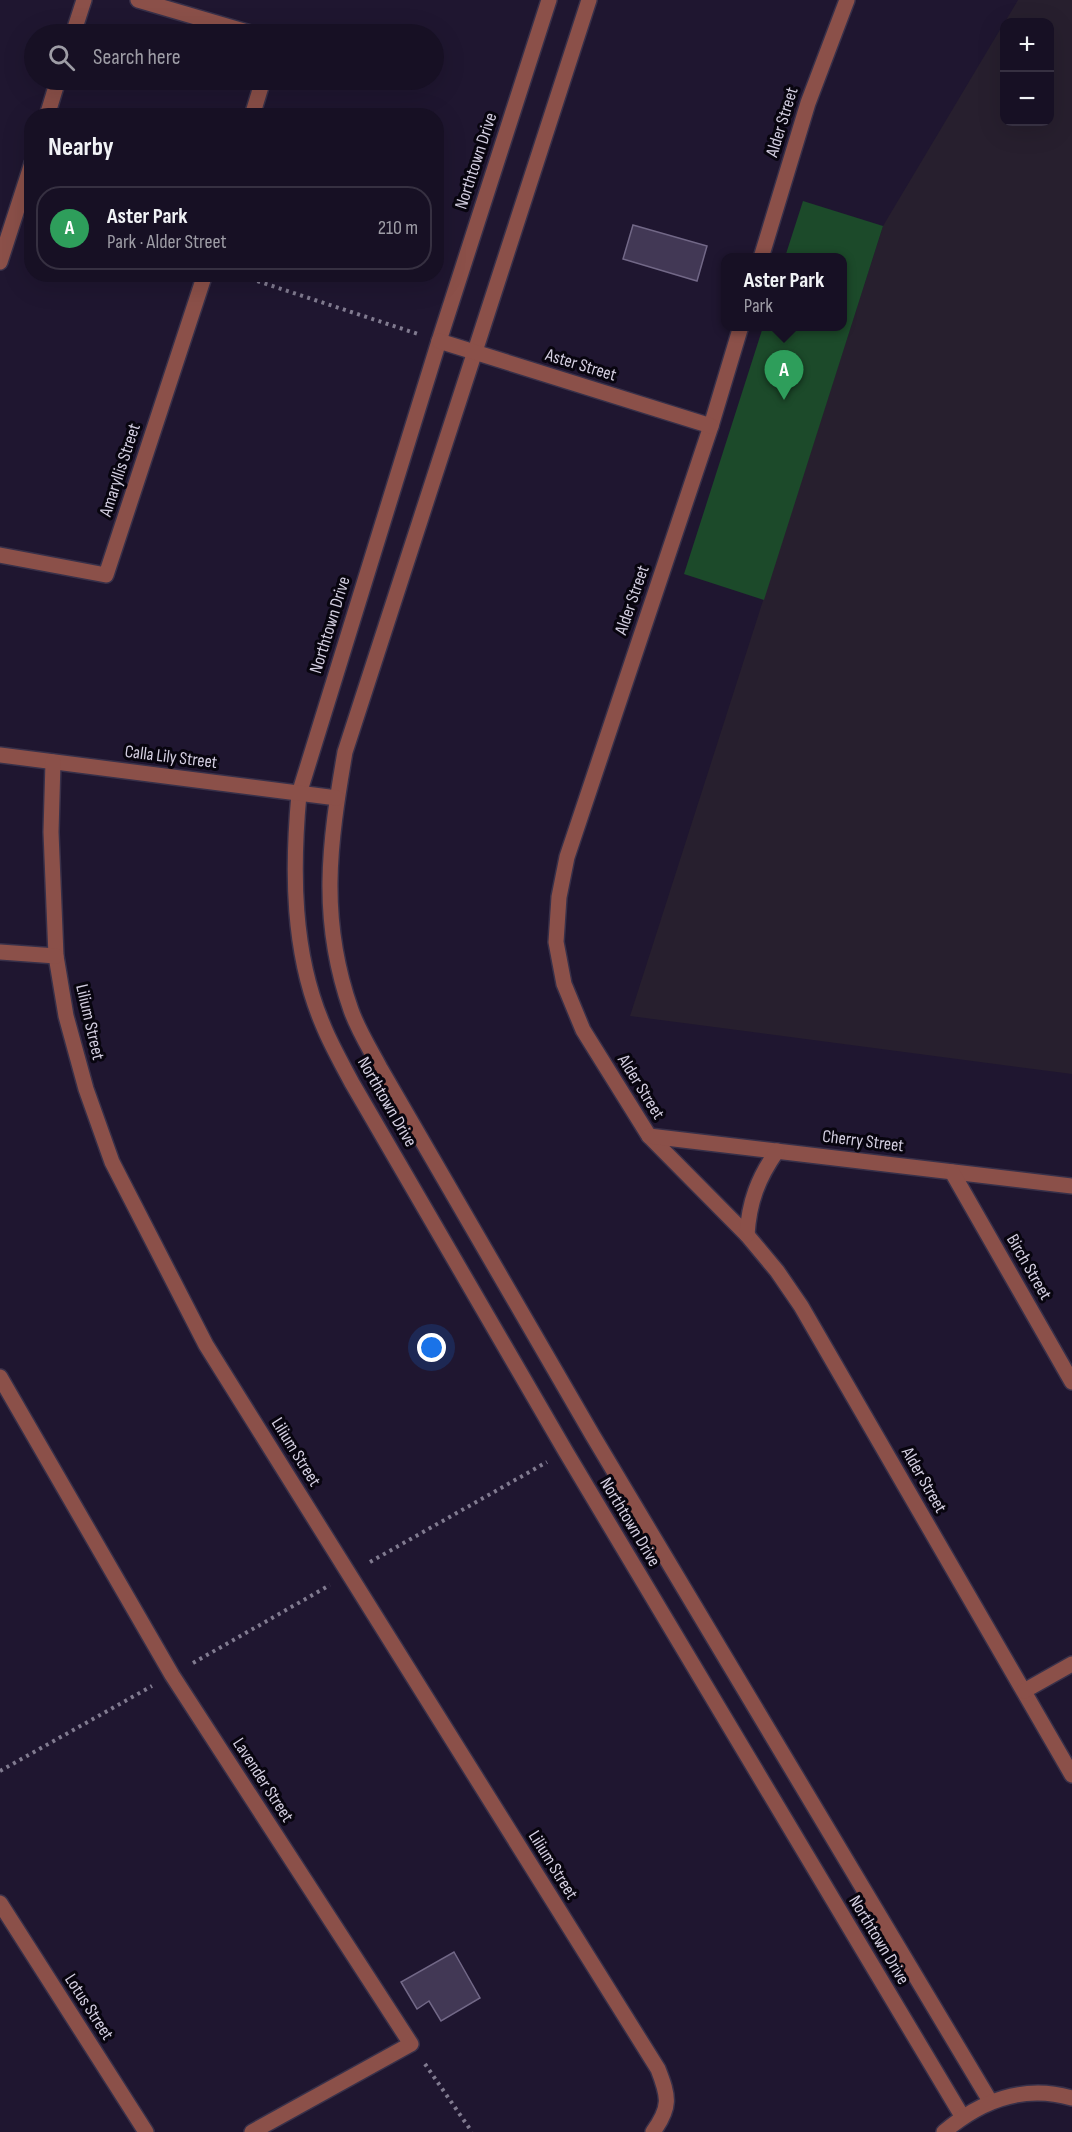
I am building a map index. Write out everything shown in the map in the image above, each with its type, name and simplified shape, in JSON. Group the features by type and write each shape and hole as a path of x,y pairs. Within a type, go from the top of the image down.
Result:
{"street":[{"path":"76,24 84,0"},
{"path":"138,0 220,24"},
{"name":"Northtown Drive","path":"549,0 439,341 299,794 294,842 296,903 305,968 322,1024 352,1083 566,1452 962,2116"},
{"name":"Northtown Drive","path":"589,0 345,752 330,842 328,903 336,961 352,1012 380,1068 593,1436 990,2101"},
{"name":"Alder Street","path":"763,253 808,103 847,0"},
{"path":"49,108 55,90"},
{"path":"254,108 260,90"},
{"path":"0,262 24,188"},
{"name":"Amaryllis Street","path":"0,555 106,575 202,282"},
{"name":"Alder Street","path":"740,331 711,426 567,856 559,897 556,942 564,984 583,1030 649,1136 747,1235 777,1271 801,1306 1072,1775"},
{"name":"Aster Street","path":"439,341 711,426"},
{"name":"Calla Lily Street","path":"0,755 337,798"},
{"name":"Lilium Street","path":"53,762 51,832 56,956 66,1016 86,1089 112,1162 206,1345 658,2069 665,2087 668,2106 653,2132"},
{"path":"0,952 56,956"},
{"name":"Cherry Street","path":"649,1136 1072,1186"},
{"path":"747,1235 748,1213 754,1192 763,1172 777,1151"},
{"name":"Birch Street","path":"952,1172 1072,1382"},
{"name":"Lavender Street","path":"0,1377 172,1675 411,2044"},
{"path":"1024,1691 1072,1664"},
{"name":"Lotus Street","path":"0,1904 146,2132"},
{"path":"252,2132 411,2044"},
{"path":"944,2132 962,2116 990,2101 1029,2093 1072,2098"}],"path":[{"path":"260,282 439,341"},
{"path":"0,1771 566,1452"},
{"path":"411,2044 472,2132"}],"shaded area":[{"path":"1018,0 1072,0 1072,1074 630,1016 883,226 1000,30 1000,126 1054,126 1054,18 1007,18"}],"green space":[{"path":"803,201 883,226 764,600 684,574 762,331 847,331 847,253 786,253"}],"building":[{"path":"633,225 707,246 697,281 623,259"},
{"path":"454,1952 480,1998 441,2021 429,2001 417,2009 401,1982"}],"place":[{"name":"Aster Park","path":"784,400"}]}
